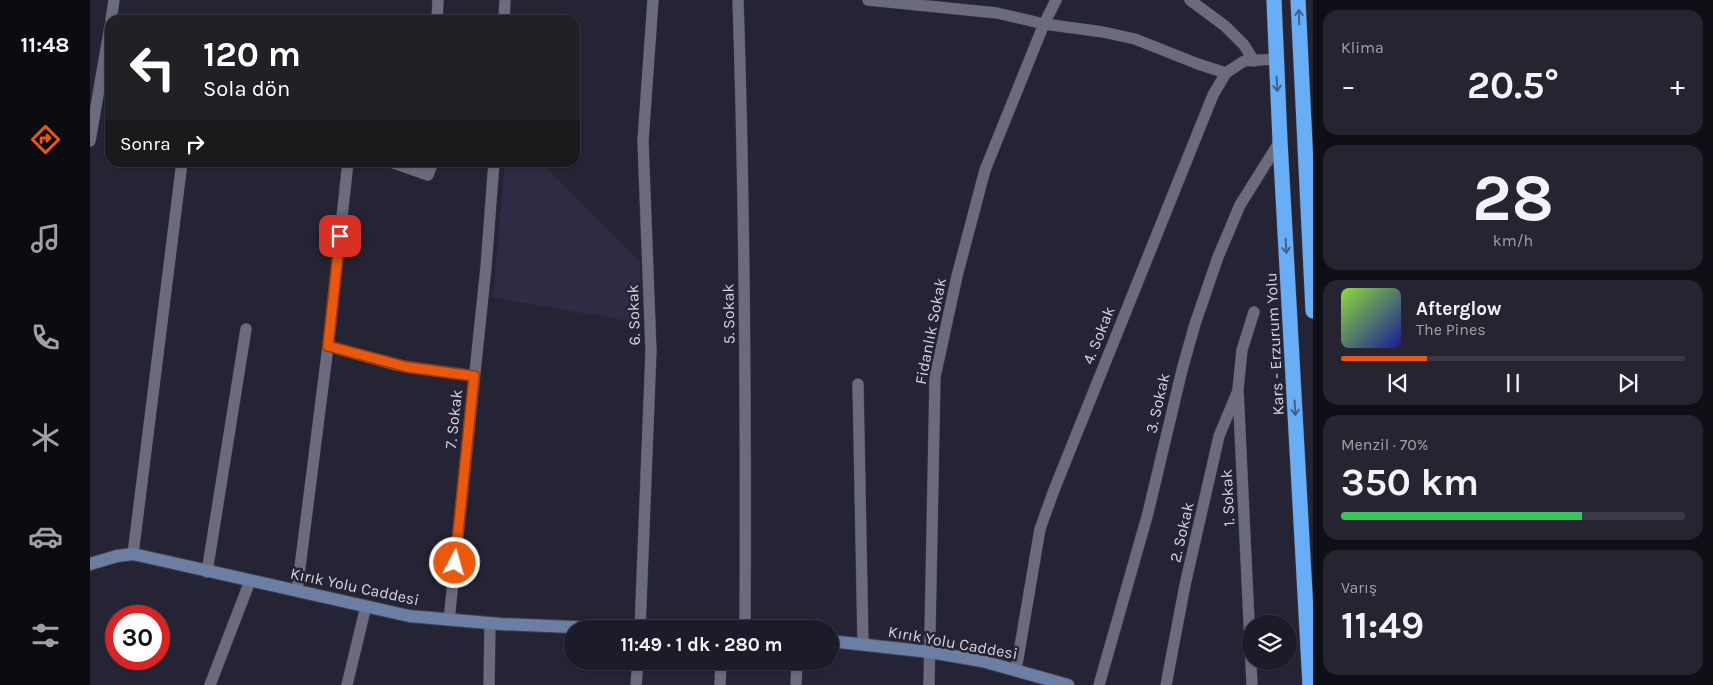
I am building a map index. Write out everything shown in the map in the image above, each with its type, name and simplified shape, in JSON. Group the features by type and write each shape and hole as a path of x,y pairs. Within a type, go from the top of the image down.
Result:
{"highway":[{"name":"Kars - Erzurum Yolu","path":"1274,0 1310,685"},
{"path":"1298,0 1308,120 1313,310"}],"street":[{"path":"112,15 114,0"},
{"path":"437,15 438,0"},
{"path":"504,15 505,0"},
{"name":"6. Sokak","path":"640,620 651,351 643,141 653,0"},
{"name":"5. Sokak","path":"738,0 743,119 745,620"},
{"path":"868,0 997,12 1044,24 1102,32 1135,39 1226,73 1244,62 1276,59"},
{"name":"Fidanlık Sokak","path":"929,685 935,377 957,276 985,170 1044,24 1056,0"},
{"path":"1190,0 1225,26 1244,46 1254,61"},
{"name":"4. Sokak","path":"1016,670 1040,529 1057,481 1212,95 1226,73"},
{"path":"90,142 105,75"},
{"name":"3. Sokak","path":"1099,685 1148,513 1182,370 1195,324 1218,257 1240,205 1280,141"},
{"path":"133,554 181,167"},
{"path":"297,591 328,346 347,167"},
{"path":"405,167 428,175 431,167"},
{"name":"7. Sokak","path":"449,620 486,267 494,167"},
{"name":"1. Sokak","path":"1252,685 1238,389 1242,350 1254,312"},
{"path":"207,572 246,329"},
{"path":"328,346 396,365 474,376"},
{"path":"858,384 864,644"},
{"name":"2. Sokak","path":"1166,685 1185,585 1219,436 1238,389"},
{"name":"Kırık Yolu Caddesi","path":"90,564 117,556 133,554 409,616 490,623 564,626"},
{"path":"210,685 250,581"},
{"path":"347,685 366,606"},
{"path":"489,685 490,623"},
{"name":"Kırık Yolu Caddesi","path":"839,641 930,652 1016,670 1042,681 1068,685"},
{"path":"636,685 637,670"},
{"path":"720,685 721,670"},
{"path":"796,685 797,670"}],"shaded area":[{"path":"505,167 545,167 640,261 641,323 493,298"}],"route":[{"path":"340,236 328,346 396,365 474,376 455,563"}]}
